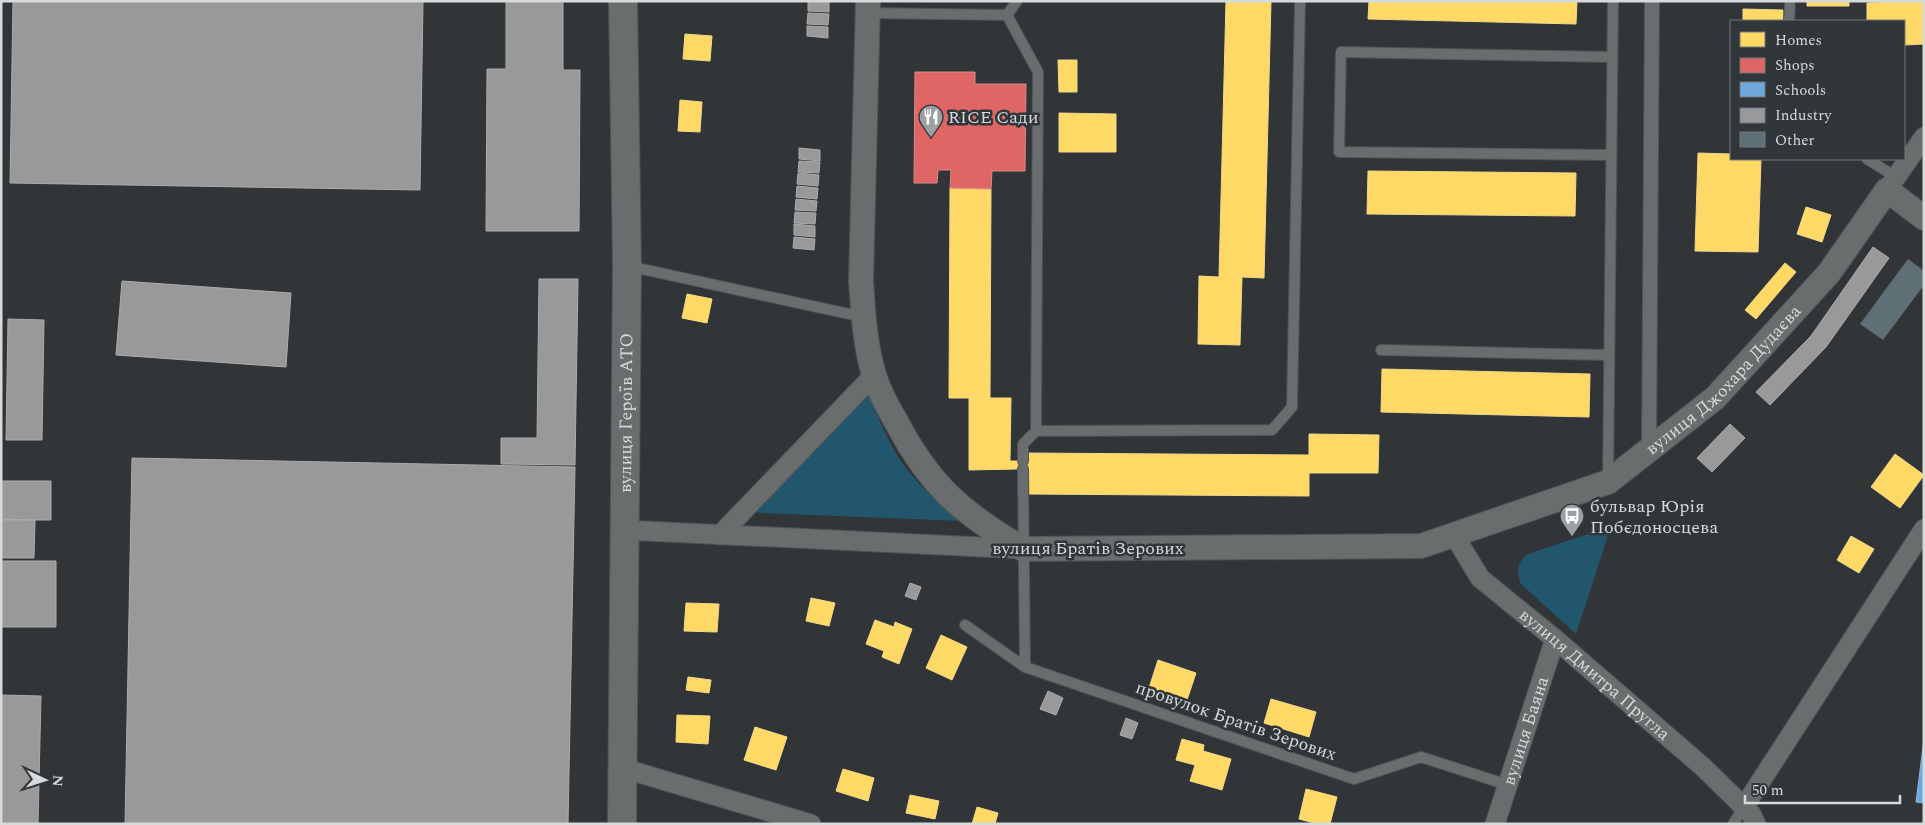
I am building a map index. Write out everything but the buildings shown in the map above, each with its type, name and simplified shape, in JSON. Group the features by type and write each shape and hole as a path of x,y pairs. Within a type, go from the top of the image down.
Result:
{"main road":[{"name":"вулиця Героїв АТО","path":"622,824 627,266 623,1"}],"street":[{"path":"1649,449 1652,1"},
{"path":"868,7 861,281 864,317 874,375 905,438 940,488 978,521 1023,549"},
{"name":"вулиця Джохара Дудаєва","path":"1454,535 1608,482 1715,398 1829,273 1924,137"},
{"path":"1891,183 1924,218"},
{"path":"720,535 874,375"},
{"name":"вулиця Братів Зерових","path":"624,530 1023,549 1421,546 1454,535"},
{"path":"1744,807 1924,530"},
{"name":"вулиця Дмитра Пругла","path":"1454,535 1480,578 1555,639 1703,767 1744,807 1756,824"},
{"name":"вулиця Баяна","path":"1495,824 1555,639"},
{"path":"622,768 811,824"}],"lane":[{"path":"1007,15 1017,1"},
{"path":"1025,667 1022,444 1036,432 1272,430 1292,407 1300,1"},
{"path":"1608,482 1613,1"},
{"path":"1789,20 1790,5"},
{"path":"868,7 1007,15"},
{"path":"1007,15 1038,72 1036,432"},
{"path":"1611,155 1339,152 1341,52 1612,56"},
{"path":"1868,160 1891,183"},
{"path":"627,266 864,317"},
{"path":"1380,350 1610,356"},
{"name":"провулок Братів Зерових","path":"965,626 1025,667 1354,778 1421,757 1508,785"},
{"path":"1733,824 1744,807"}],"shaded area":[{"path":"864,386 888,439 906,468 925,489 962,521 739,512"},
{"path":"1603,529 1608,530 1607,539 1576,634 1521,584 1518,567 1528,554"}],"place":[{"name":"RICE Сади","path":"931,138"},
{"name":"бульвар Юрія Побєдоносцева","path":"1572,537"}]}
